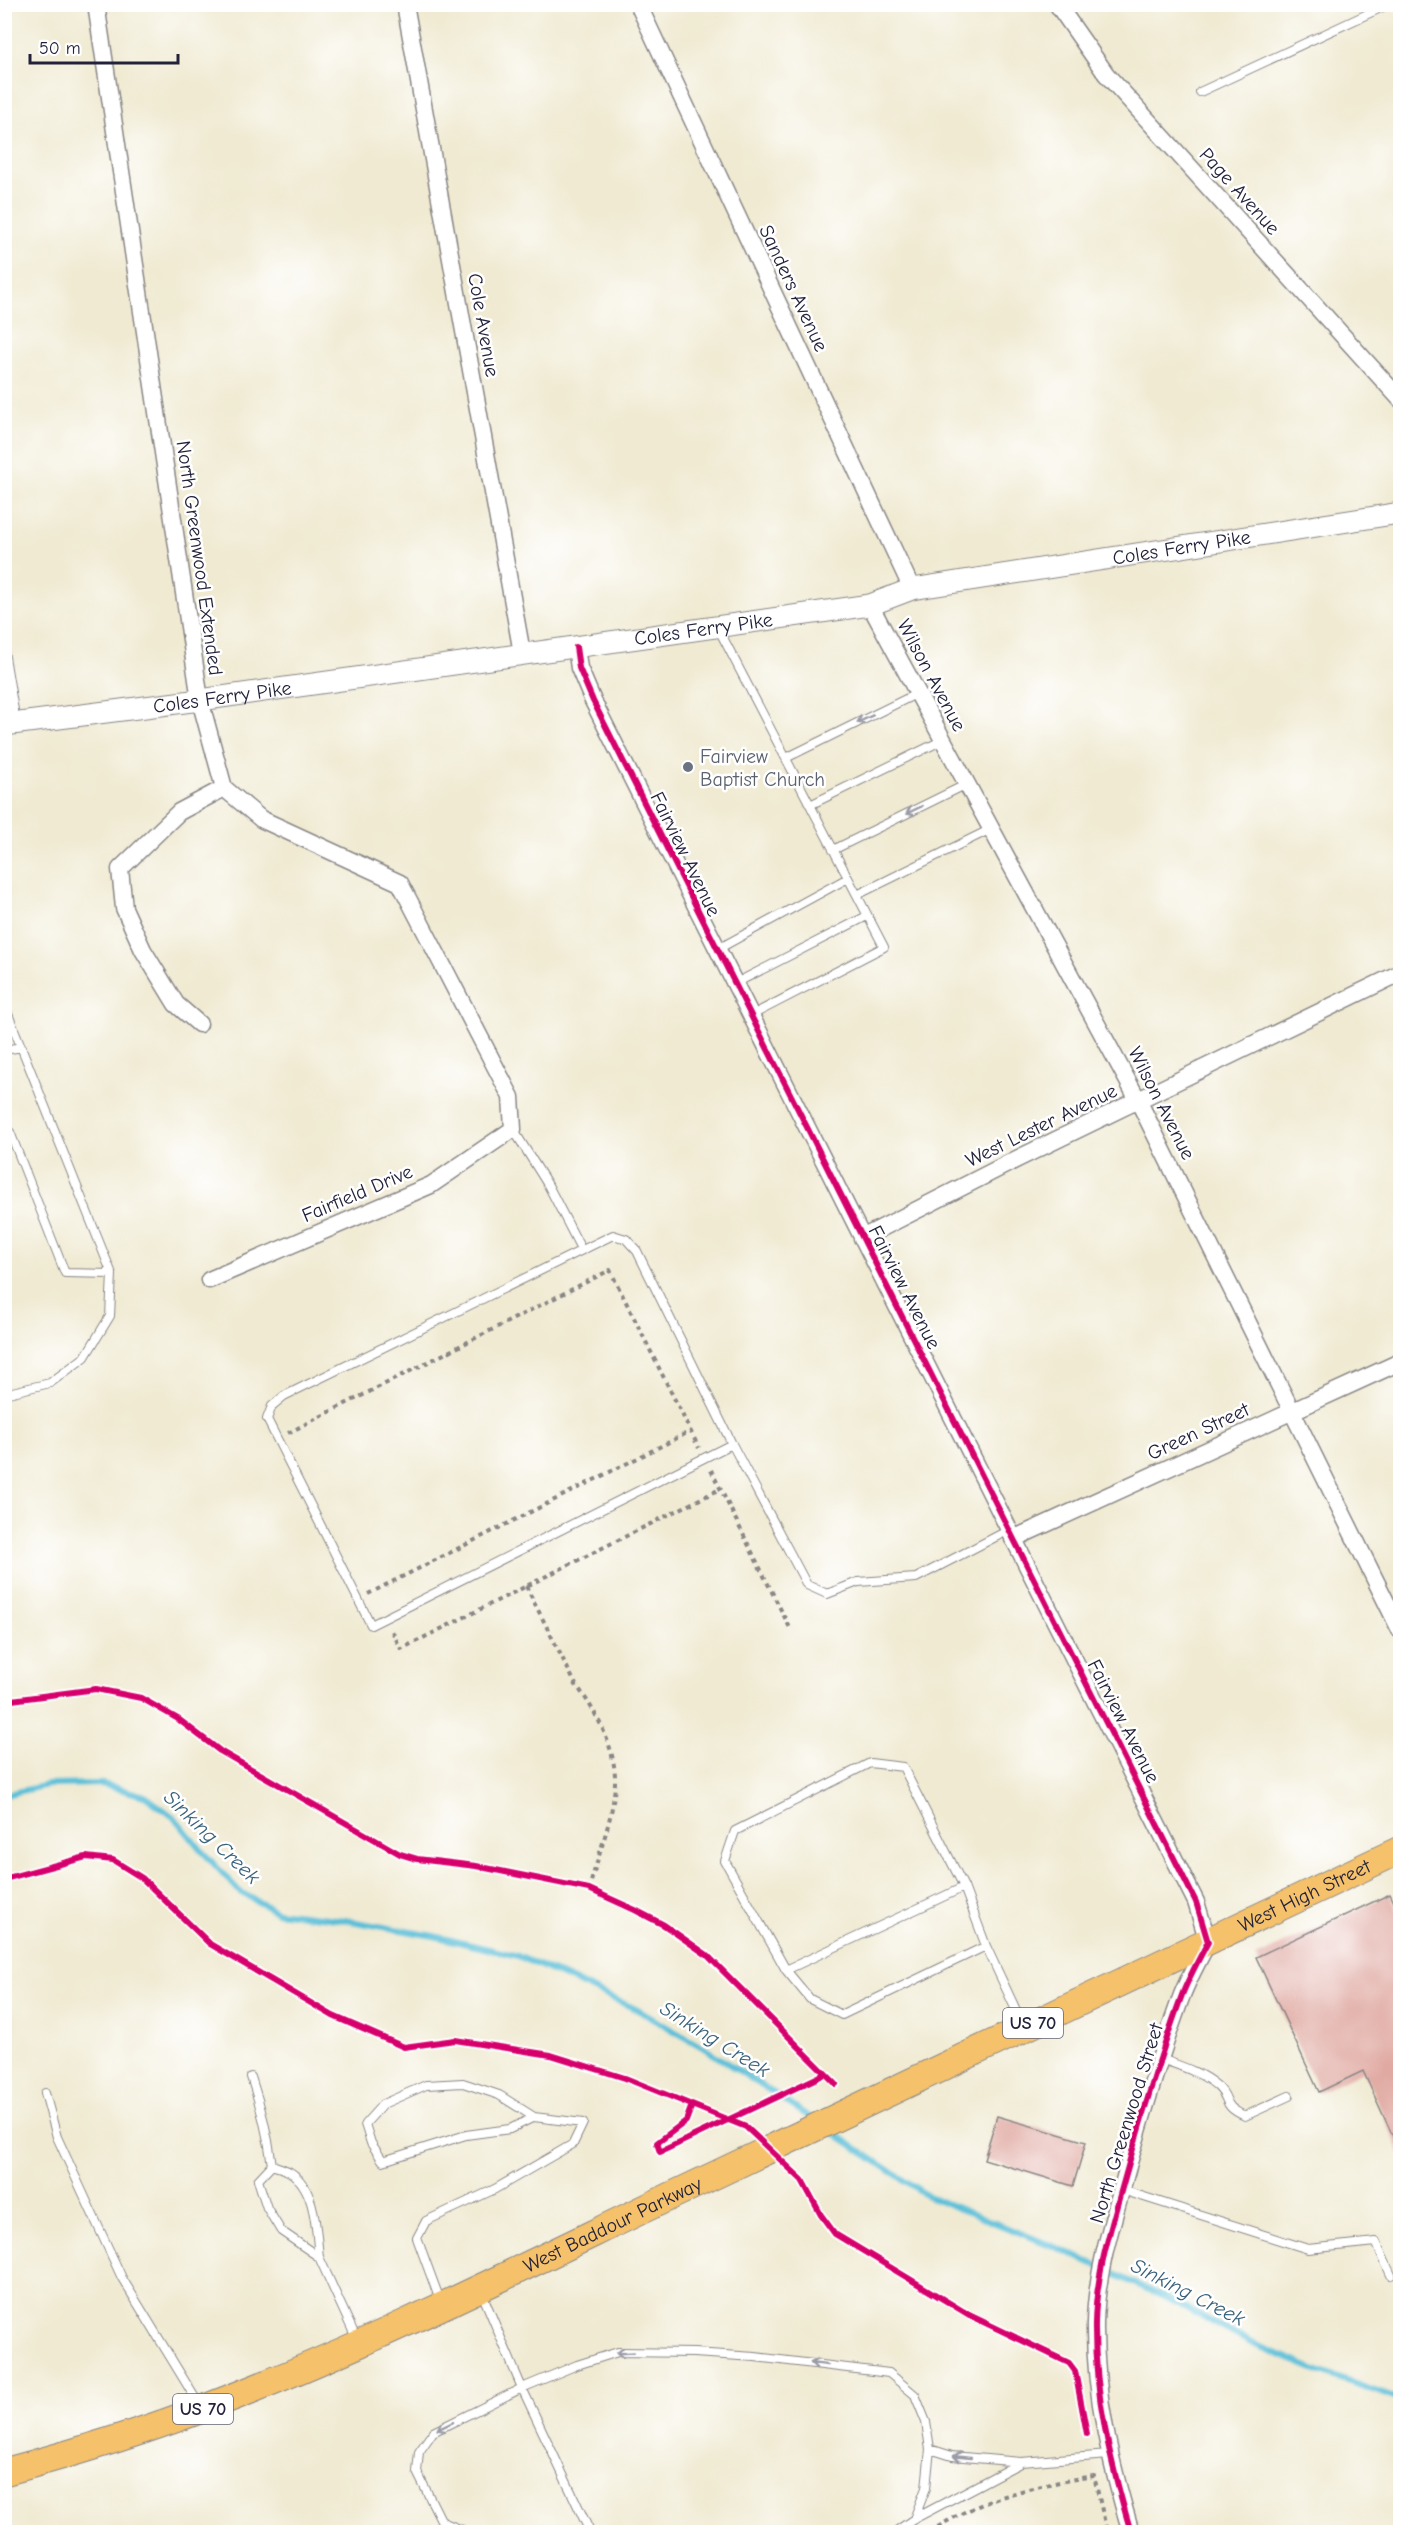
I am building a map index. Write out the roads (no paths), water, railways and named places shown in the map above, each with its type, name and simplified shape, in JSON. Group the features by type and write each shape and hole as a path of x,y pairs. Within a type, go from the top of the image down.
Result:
{"main road":[{"name":"West High Street","path":"1208,1942 1401,1850"},
{"name":"West Baddour Parkway","path":"4,2472 126,2436 202,2409 314,2364 443,2306 859,2105 1208,1942"}],"street":[{"name":"North Greenwood Extended","path":"96,4 200,700 224,788"},
{"name":"Cole Avenue","path":"405,4 522,653"},
{"name":"Sanders Avenue","path":"638,4 912,590"},
{"name":"Page Avenue","path":"1057,4 1106,74 1401,399"},
{"name":"Coles Ferry Pike","path":"10,724 200,700 870,604 912,590 1401,513"},
{"name":"Wilson Avenue","path":"870,604 1138,1100 1401,1630"},
{"name":"Fairview Avenue","path":"576,647 579,668 593,701 748,1017 862,1238 1196,1902 1208,1942"},
{"path":"199,1024 176,1004 142,950 124,908 120,869 179,812 224,788 261,819 400,883 511,1097 513,1129"},
{"name":"West Lester Avenue","path":"862,1238 1138,1100 1401,973"},
{"name":"Fairfield Drive","path":"209,1280 431,1185 513,1129"},
{"name":"Green Street","path":"1011,1535 1293,1412 1401,1362"},
{"name":"North Greenwood Street","path":"1131,2532 1109,2455 1097,2358 1096,2314 1107,2241 1161,2059 1183,1994 1208,1942"}],"lane":[{"path":"1200,92 1389,4"},
{"path":"717,626 884,947 748,1017"},
{"path":"4,651 10,724"},
{"path":"786,758 918,693"},
{"path":"810,805 943,740"},
{"path":"833,850 967,784"},
{"path":"857,896 991,829"},
{"path":"715,950 848,878"},
{"path":"732,985 867,916"},
{"path":"4,1004 112,1274 110,1316 85,1357 50,1383 4,1394"},
{"path":"4,1050 22,1047"},
{"path":"4,1127 10,1132 65,1273 112,1274"},
{"path":"513,1129 548,1185 581,1249"},
{"path":"732,1444 370,1625 267,1419 272,1406 284,1396 613,1235 626,1239 637,1251 732,1444 807,1585 826,1594 858,1582 916,1578 1011,1535"},
{"path":"986,1946 842,2015 810,1999 786,1970 725,1861 735,1831 870,1762 903,1767 964,1887 986,1946 1024,2028"},
{"path":"786,1970 964,1887"},
{"path":"1161,2059 1199,2073 1219,2087 1230,2109 1245,2116 1288,2096"},
{"path":"251,2077 264,2117 272,2165"},
{"path":"443,2306 417,2238 426,2221 495,2188 573,2144 583,2123 534,2117 499,2095 463,2083 426,2085 383,2104 365,2124 371,2143 383,2161 466,2135 510,2129 534,2117"},
{"path":"45,2093 57,2138 122,2278 202,2409"},
{"path":"272,2165 258,2180 267,2208 281,2231 319,2257"},
{"path":"272,2165 290,2172 303,2185 310,2204 319,2257 359,2343"},
{"path":"1122,2190 1308,2249 1376,2242 1391,2275"},
{"path":"480,2288 522,2388 590,2532"},
{"path":"467,2532 442,2522 417,2472 419,2452 433,2432 522,2388 577,2365 618,2352 755,2357 889,2373 915,2395 926,2422 930,2449 926,2488 914,2519"},
{"path":"930,2449 952,2456 1021,2462 1109,2455"},
{"path":"896,2532 914,2519 1021,2462"}],"waterway":[{"name":"Sinking Creek","path":"4,1795 47,1785 102,1784 145,1796 175,1818 240,1892 277,1912 345,1920 434,1936 518,1956 636,2009 704,2048 814,2120"},
{"name":"Sinking Creek","path":"828,2129 928,2196 1065,2251 1175,2302 1253,2344 1400,2400"}],"place":[{"name":"Fairview Baptist Church","path":"688,767"}]}
